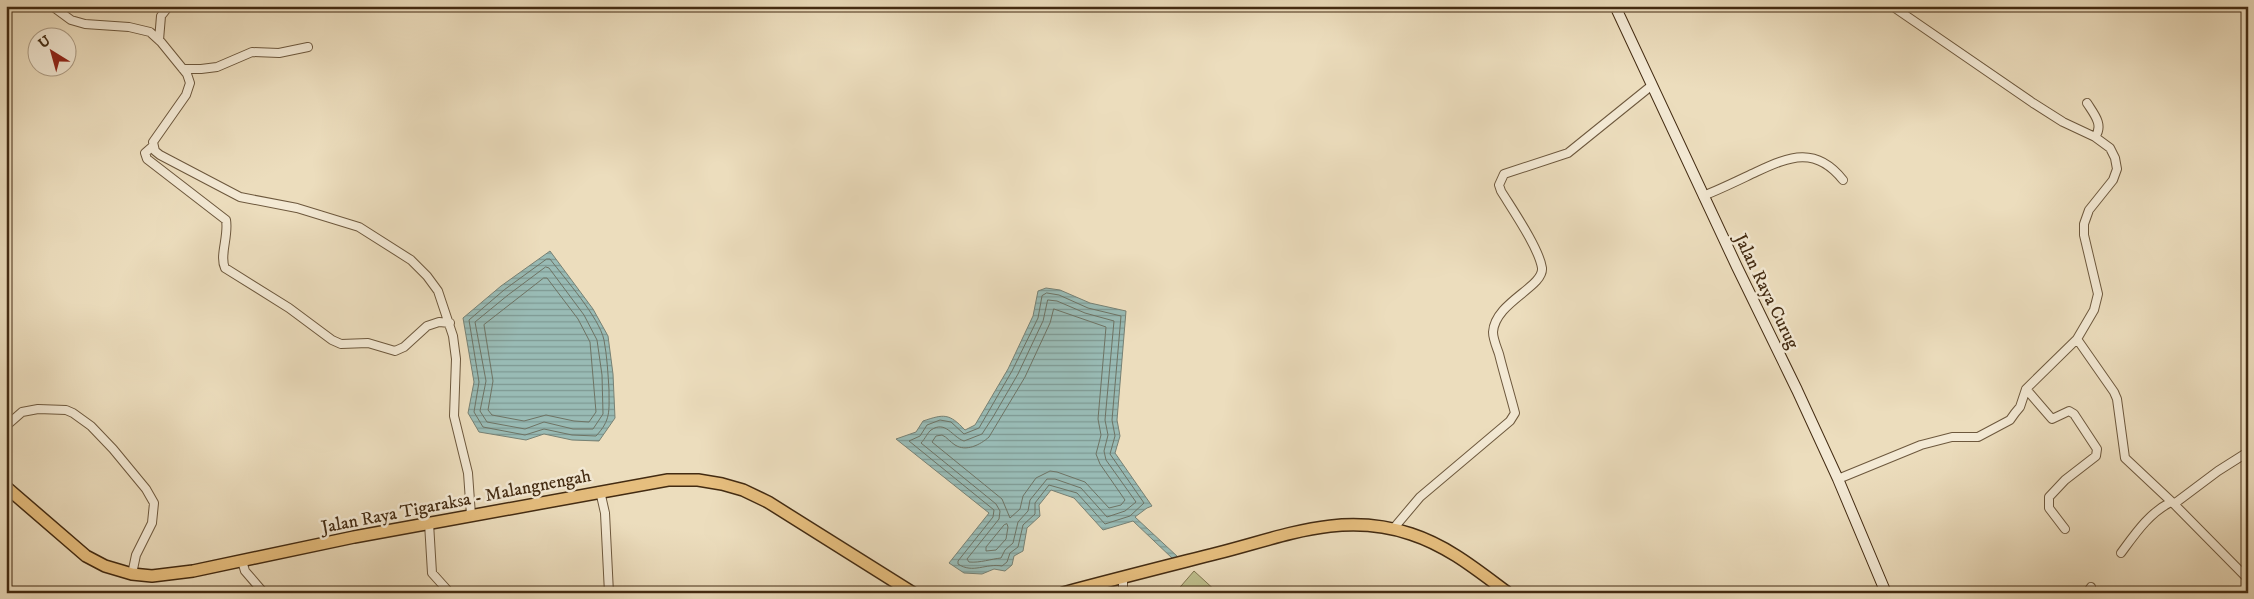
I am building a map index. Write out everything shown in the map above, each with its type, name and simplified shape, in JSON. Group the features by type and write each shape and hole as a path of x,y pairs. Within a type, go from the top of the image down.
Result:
{"main road":[{"name":"Jalan Raya Tigaraksa - Malangnengah","path":"6,486 86,556 105,566 132,574 166,576 471,515 600,491 683,479 722,484 743,490 768,502 913,593"},
{"path":"1064,593 1312,528 1347,524 1393,529 1444,548 1508,593"}],"street":[{"path":"52,6 64,16 78,22 101,27 136,28 150,32 159,40 189,77 189,87 179,106 156,136 153,146 145,153 147,159 226,220 227,240 222,260 224,268 301,316 335,342 344,344 372,344 395,351 404,347 427,326 439,322 450,323"},
{"path":"159,40 161,16 169,6"},
{"name":"Jalan Raya Curug","path":"1615,6 1703,196 1798,390 1886,593"},
{"path":"1838,479 1921,445 1952,437 1971,438 1984,434 2010,420 2020,407 2026,389 2077,339 2094,310 2098,294 2084,235 2084,224 2089,210 2113,180 2117,169 2115,158 2110,148 2095,137 2063,122 2033,103 1892,6"},
{"path":"183,69 201,70 217,67 252,52 279,53 308,47"},
{"path":"1393,529 1420,498 1510,421 1515,413 1493,333 1503,310 1509,302 1536,282 1542,270 1538,255 1501,191 1499,184 1501,178 1509,171 1568,153 1651,86"},
{"path":"2087,103 2100,126 2099,132 2095,137"},
{"path":"153,146 155,151 166,158 240,197 302,209 347,222 367,232 419,267 438,291 450,323 456,359 454,416 468,473 471,515"},
{"path":"1703,196 1780,161 1795,157 1822,162 1834,169 1843,180"},
{"path":"2077,339 2105,376 2117,399 2125,458 2173,503 2248,579"},
{"path":"2026,389 2052,419 2068,412 2074,414 2096,449 2096,456 2065,480 2049,497 2049,508 2065,529"},
{"path":"6,426 22,412 38,409 66,410 82,419 113,449 146,489 154,504 152,523 136,555 132,574"},
{"path":"2121,553 2143,525 2164,505 2173,503 2248,452"},
{"path":"600,491 605,513 609,593"},
{"path":"429,523 432,573 450,593"},
{"path":"242,561 245,571 264,593"},
{"path":"1123,577 1123,593"}],"green space":[{"path":"1194,571 1218,593 1175,593"}],"water":[{"path":"550,251 593,309 608,336 613,374 615,418 599,441 572,440 544,434 526,440 479,432 468,413 474,382 463,318 501,286"},
{"path":"1046,288 1060,290 1090,303 1126,311 1117,420 1120,436 1115,453 1152,506 1135,517 1178,557 1173,559 1133,521 1103,530 1074,498 1051,490 1039,505 1040,516 1027,528 1023,551 1014,556 1012,565 1005,571 994,569 982,574 964,573 949,563 989,513 896,439 916,432 923,421 941,416 955,420 965,430 975,425 1008,369 1033,316 1038,291"}]}
